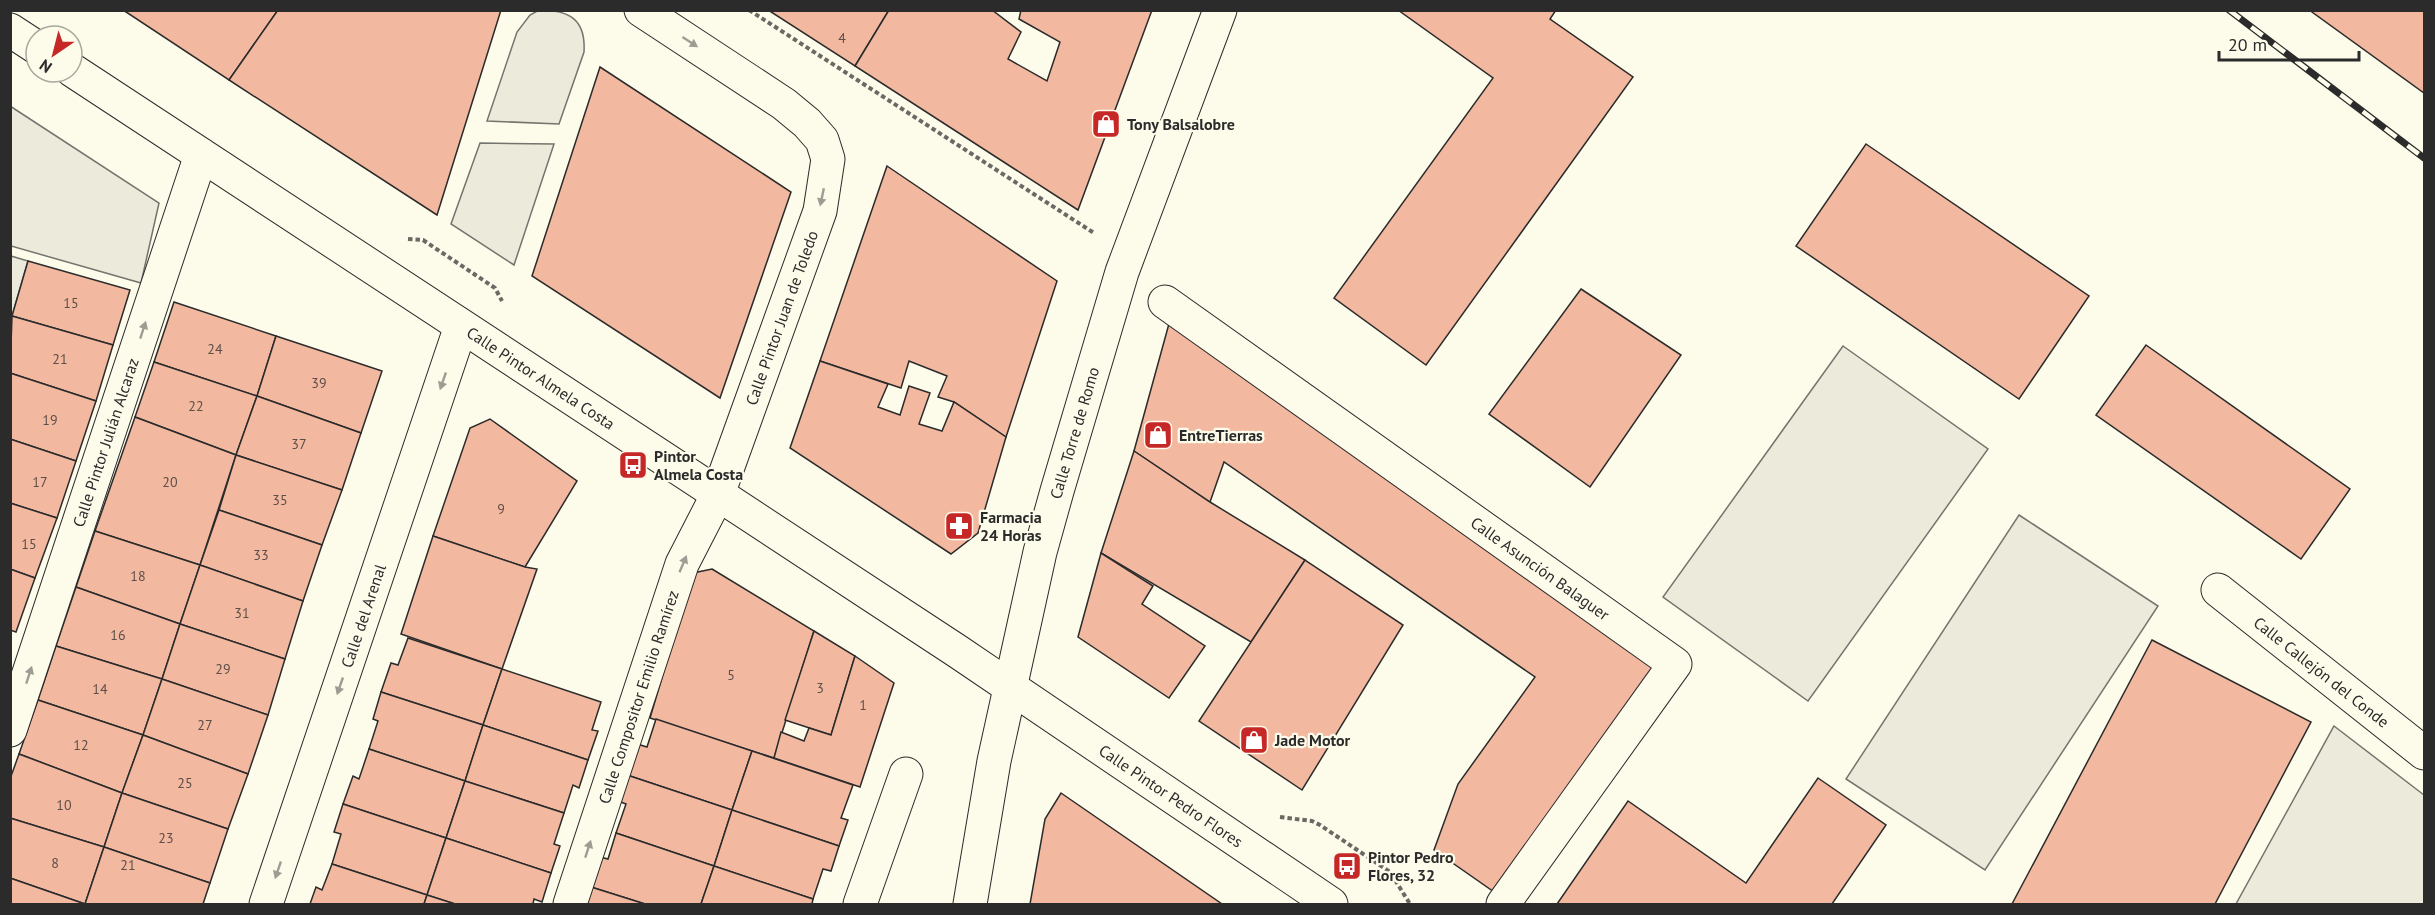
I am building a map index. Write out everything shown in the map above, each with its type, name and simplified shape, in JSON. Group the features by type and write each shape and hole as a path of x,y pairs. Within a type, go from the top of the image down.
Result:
{"street":[{"name":"Calle Pintor Juan de Toledo","path":"641,10 784,104 807,123 822,140 828,159 820,211 718,494"},
{"name":"Calle Torre de Romo","path":"969,904 994,761 1040,552 1122,272 1220,10"},
{"path":"10,30 24,39"},
{"name":"Calle Pintor Almela Costa","path":"84,78 1011,687"},
{"name":"Calle Pintor Julián Alcaraz","path":"10,730 201,155"},
{"name":"Calle Asunción Balaguer","path":"1165,302 1675,664 1503,904"},
{"name":"Calle del Arenal","path":"266,904 461,326"},
{"name":"Calle Compositor Emilio Ramírez","path":"570,904 682,564 718,494"},
{"name":"Calle Callejón del Conde","path":"2218,590 2424,753"},
{"name":"Calle Pintor Pedro Flores","path":"1011,687 1331,904"},
{"path":"860,904 906,774"}],"path":[{"path":"749,10 1101,238"},
{"path":"1275,815 1312,821 1373,860 1390,872 1410,904"}],"shaded area":[{"path":"539,10 559,12 574,19 579,24 584,41 584,52 559,124 487,121 517,32 530,15"},
{"path":"10,106 159,203 141,283 11,246"},
{"path":"480,143 554,144 514,265 451,224"},
{"path":"10,256 28,261 11,319"},
{"path":"1843,346 1988,449 1808,701 1663,597"},
{"path":"2019,515 2158,606 1985,870 1846,779"},
{"path":"2334,726 2424,795 2424,904 2236,904"}],"building":[{"path":"123,10 278,10 229,80"},
{"path":"278,10 501,10 437,215 229,80"},
{"path":"768,10 889,10 855,66"},
{"path":"889,10 992,10 1021,32 1008,59 1047,81 1060,42 1019,19 1021,10 1152,10 1078,210 855,66"},
{"path":"1398,10 1556,10 1550,19 1633,77 1426,365 1334,298 1493,78"},
{"path":"2313,10 2424,10 2424,93 2312,12"},
{"path":"600,67 791,192 720,398 532,276"},
{"path":"1866,144 2089,296 2019,399 1796,246"},
{"path":"887,166 1057,281 1006,437 954,402 938,397 947,376 909,361 901,388 820,361"},
{"path":"28,261 130,290 113,345 12,316"},
{"path":"1581,289 1681,355 1590,487 1489,414"},
{"path":"174,302 276,336 257,396 154,362"},
{"path":"12,316 113,345 96,401 10,373"},
{"path":"1170,320 1658,669 1497,894 1434,850 1458,784 1535,677 1224,462 1210,502 1134,451"},
{"path":"276,336 382,371 361,433 257,396"},
{"path":"2146,345 2350,489 2301,559 2096,415"},
{"path":"820,361 888,384 878,407 900,415 909,386 930,393 919,424 942,431 954,402 1006,437 978,533 951,554 790,448"},
{"path":"154,362 257,396 236,455 135,417"},
{"path":"10,373 96,401 76,461 10,439"},
{"path":"257,396 361,433 342,490 236,455"},
{"path":"135,417 236,455 200,565 95,531"},
{"path":"490,419 577,481 525,567 433,536 470,428"},
{"path":"10,439 76,461 57,518 10,503"},
{"path":"1134,451 1210,502 1305,560 1251,642 1101,553"},
{"path":"236,455 342,490 322,545 219,510"},
{"path":"10,503 57,518 35,578 10,569"},
{"path":"219,510 322,545 303,601 200,565"},
{"path":"95,531 200,565 180,624 76,587"},
{"path":"433,536 537,569 502,669 401,634"},
{"path":"1101,553 1153,586 1142,604 1205,646 1169,698 1078,637"},
{"path":"1305,560 1403,625 1302,790 1199,721"},
{"path":"200,565 303,601 285,659 180,624"},
{"path":"10,569 35,578 16,632 10,630"},
{"path":"712,569 814,631 774,758 650,718 693,573"},
{"path":"76,587 180,624 162,679 56,646"},
{"path":"180,624 285,659 268,715 162,679"},
{"path":"814,631 855,656 831,735 785,720"},
{"path":"408,638 502,669 483,725 381,692 391,663 398,665"},
{"path":"2152,640 2311,722 2215,904 2012,904"},
{"path":"56,646 162,679 143,735 38,700"},
{"path":"855,656 894,683 860,787 774,758 781,732 804,741 809,728 831,735"},
{"path":"502,669 601,702 592,730 598,731 588,760 483,725"},
{"path":"162,679 268,715 248,774 143,735"},
{"path":"381,692 483,725 465,781 369,749 378,721 373,719"},
{"path":"38,700 143,735 122,793 19,754"},
{"path":"656,719 752,751 732,810 627,775 637,744 647,747"},
{"path":"483,725 588,760 579,788 573,785 564,813 465,781"},
{"path":"143,735 248,774 228,829 122,793"},
{"path":"369,749 465,781 446,838 343,804 353,776 359,779"},
{"path":"752,751 853,785 841,818 848,820 839,846 732,810"},
{"path":"19,754 122,793 104,847 10,818 10,779"},
{"path":"627,775 732,810 714,866 616,833 626,804 618,801"},
{"path":"1818,778 1886,825 1832,904 1557,904 1628,801 1746,883"},
{"path":"465,781 564,813 554,844 560,846 551,873 446,838"},
{"path":"122,793 228,829 210,883 104,847"},
{"path":"1061,793 1222,904 1030,904 1045,819"},
{"path":"343,804 446,838 427,895 332,864 341,834 334,832"},
{"path":"732,810 839,846 831,871 823,869 813,899 714,866"},
{"path":"10,818 104,847 85,904 10,878"},
{"path":"616,833 714,866 701,904 645,904 591,887 600,857 608,859"},
{"path":"446,838 551,873 542,902 534,899 533,904 455,904 427,895"},
{"path":"104,847 210,883 203,904 85,904"},
{"path":"332,864 427,895 424,904 310,904 316,887 322,890"},
{"path":"714,866 813,899 812,904 701,904"},
{"path":"10,878 85,904 10,904"},
{"path":"591,887 645,904 585,904"},
{"path":"427,895 455,904 424,904"}],"railway":[{"path":"2229,10 2424,158"}],"place":[{"name":"Tony Balsalobre","path":"1106,124"},
{"name":"EntreTierras","path":"1158,435"},
{"name":"Pintor Almela Costa","path":"633,465"},
{"name":"Farmacia 24 Horas","path":"959,526"},
{"name":"Jade Motor","path":"1254,740"},
{"name":"Pintor Pedro Flores, 32","path":"1347,866"}]}
